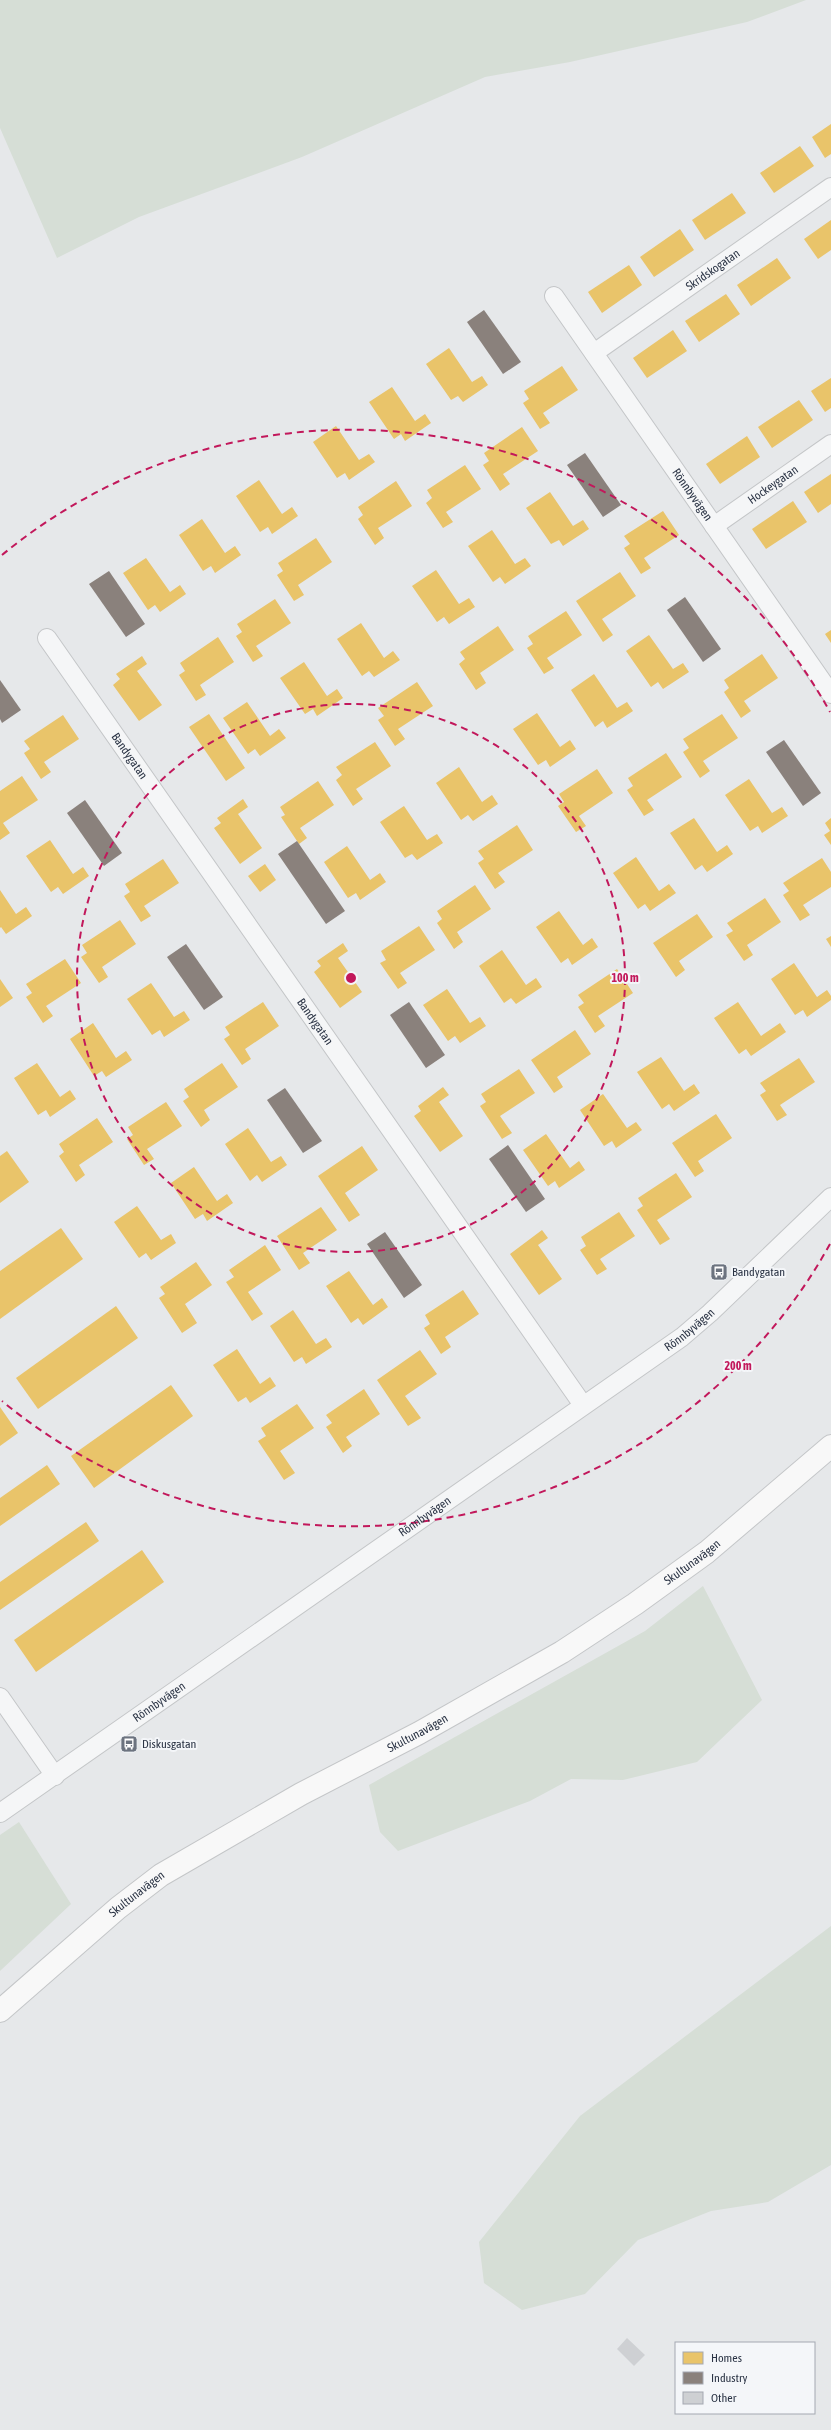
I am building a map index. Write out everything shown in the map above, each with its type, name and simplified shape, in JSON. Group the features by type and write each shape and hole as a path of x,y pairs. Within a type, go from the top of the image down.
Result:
{"main road":[{"name":"Skultunavägen","path":"0,2011 118,1908 161,1875 301,1794 419,1733 562,1652 635,1604 707,1552 831,1446"}],"street":[{"name":"Skridskogatan","path":"594,353 831,187"},
{"name":"Rönnbyvägen","path":"554,296 831,694"},
{"name":"Hockeygatan","path":"714,526 831,444"},
{"name":"Bandygatan","path":"47,638 583,1405"},
{"name":"Rönnbyvägen","path":"0,1813 583,1405 699,1322 831,1197"},
{"path":"0,1697 54,1776"}],"shaded area":[{"path":"0,0 806,0 747,22 570,62 485,77 302,157 139,217 57,258 0,128"},
{"path":"703,1586 762,1700 697,1762 623,1780 571,1779 530,1801 398,1851 380,1832 369,1785 645,1631"},
{"path":"19,1822 71,1904 0,1971 0,1835"},
{"path":"831,1926 831,2165 768,2202 711,2211 638,2240 585,2294 522,2310 484,2283 479,2242 580,2116"}],"building: Homes":[{"path":"831,124 831,154 825,158 812,137"},
{"path":"800,146 814,166 774,193 760,173"},
{"path":"732,193 746,213 705,240 692,220"},
{"path":"831,220 831,250 818,259 804,239"},
{"path":"680,229 694,250 654,277 640,257"},
{"path":"777,258 791,278 751,306 737,285"},
{"path":"629,265 642,285 602,313 588,292"},
{"path":"726,294 740,314 699,342 685,321"},
{"path":"673,330 687,351 647,378 633,358"},
{"path":"449,348 472,382 482,376 488,385 463,402 458,396 451,400 426,364"},
{"path":"562,366 578,390 543,413 550,423 540,429 523,403 529,399 524,391"},
{"path":"831,378 831,408 825,412 811,391"},
{"path":"392,387 415,421 425,414 431,423 405,441 401,434 394,439 369,402"},
{"path":"799,400 813,420 772,448 758,427"},
{"path":"336,426 359,460 369,454 375,462 349,480 345,473 337,478 313,442"},
{"path":"522,427 538,451 503,474 510,484 500,491 483,465 489,461 484,453"},
{"path":"747,436 760,457 720,484 706,464"},
{"path":"465,465 481,489 446,512 453,522 443,528 426,503 432,498 427,490"},
{"path":"831,474 831,504 818,513 804,492"},
{"path":"259,480 282,514 292,507 298,516 272,534 268,527 260,532 236,496"},
{"path":"396,481 412,506 378,528 384,538 375,545 358,519 363,515 358,507"},
{"path":"550,492 573,526 583,520 589,529 563,546 559,540 551,544 526,508"},
{"path":"793,501 807,522 766,549 752,529"},
{"path":"663,511 679,535 644,558 651,568 641,574 624,548 630,544 624,536"},
{"path":"202,519 225,553 235,546 241,555 215,573 211,566 203,571 179,535"},
{"path":"492,530 515,564 525,558 531,566 505,584 500,577 493,582 468,546"},
{"path":"316,538 332,562 298,585 304,595 294,601 277,575 283,571 278,563"},
{"path":"146,558 170,592 180,585 186,594 160,612 155,605 148,610 123,573"},
{"path":"436,570 459,604 469,598 475,607 449,624 444,617 437,622 412,586"},
{"path":"620,572 636,596 602,619 613,635 603,642 576,601"},
{"path":"275,599 291,623 256,646 263,656 253,662 236,636 242,632 237,624"},
{"path":"566,611 582,635 547,658 554,668 544,674 527,648 533,644 528,636"},
{"path":"361,623 384,658 393,651 400,660 374,677 369,671 362,676 337,639"},
{"path":"498,626 514,650 480,673 486,683 476,690 459,664 465,659 460,652"},
{"path":"831,630 831,643 825,634"},
{"path":"649,635 673,669 683,663 689,672 663,689 658,682 651,687 626,651"},
{"path":"218,637 234,662 200,685 206,695 196,701 179,675 185,671 180,663"},
{"path":"762,654 778,678 744,701 751,711 741,718 724,692 729,688 724,680"},
{"path":"142,656 147,664 137,671 162,705 139,721 113,685 120,679 116,674"},
{"path":"304,662 327,696 337,689 343,698 317,716 313,709 305,714 280,678"},
{"path":"594,674 617,708 627,702 633,711 607,728 603,721 595,727 571,690"},
{"path":"417,682 433,706 398,729 405,739 395,746 378,720 384,716 378,708"},
{"path":"247,702 270,736 279,729 286,738 260,756 255,749 248,754 223,718"},
{"path":"537,713 560,747 570,740 576,749 550,767 546,760 538,765 513,729"},
{"path":"209,714 245,768 226,781 189,727"},
{"path":"722,714 738,738 703,761 710,771 700,778 683,752 689,748 683,739"},
{"path":"63,715 79,739 44,762 51,772 41,779 24,753 30,749 24,741"},
{"path":"375,742 391,766 356,789 363,799 353,806 336,780 342,775 336,767"},
{"path":"666,753 682,777 647,800 654,810 644,816 627,790 633,786 628,778"},
{"path":"459,767 482,802 492,795 498,804 473,821 468,815 461,820 436,783"},
{"path":"597,769 613,793 579,816 586,826 576,832 558,806 564,802 559,794"},
{"path":"22,776 38,800 3,823 10,833 0,840 0,791"},
{"path":"749,779 772,813 782,807 788,816 762,833 758,826 750,831 725,795"},
{"path":"318,781 334,805 300,828 307,838 299,844 281,817 285,815 280,807"},
{"path":"243,799 248,807 238,814 262,848 240,864 214,828 221,823 217,818"},
{"path":"404,806 427,840 437,834 443,843 417,860 412,854 405,858 380,822"},
{"path":"694,818 717,852 727,845 733,854 707,872 702,865 695,870 670,833"},
{"path":"831,818 831,845 824,835 830,831 825,823"},
{"path":"517,825 533,850 498,873 505,882 495,889 478,863 484,859 478,851"},
{"path":"50,840 73,874 83,867 89,876 63,894 58,887 51,892 26,856"},
{"path":"347,846 370,880 380,873 386,882 360,900 356,893 348,898 324,862"},
{"path":"636,857 659,891 669,884 676,893 650,911 645,904 638,909 613,873"},
{"path":"822,858 831,872 831,887 803,905 810,915 800,921 783,895 789,891 783,883"},
{"path":"163,859 179,883 144,906 151,916 141,922 124,896 130,892 125,884"},
{"path":"265,864 276,880 260,892 248,876"},
{"path":"475,885 491,909 457,932 463,942 454,949 437,923 442,919 437,911"},
{"path":"0,890 16,914 26,907 32,916 6,934 1,927 0,928"},
{"path":"765,898 781,922 747,945 753,955 744,961 726,935 733,931 727,923"},
{"path":"559,911 583,945 592,938 598,947 572,965 568,958 561,963 536,927"},
{"path":"697,914 713,937 679,961 685,970 676,977 653,943"},
{"path":"120,920 136,944 102,967 108,977 99,983 81,957 87,953 82,945"},
{"path":"419,926 435,950 400,973 407,983 398,989 380,963 386,960 381,951"},
{"path":"831,936 831,947 826,939"},
{"path":"343,943 348,951 338,958 362,992 340,1008 314,972 321,966 317,961"},
{"path":"502,950 526,985 536,978 542,987 516,1004 511,998 504,1003 479,966"},
{"path":"65,959 81,983 46,1006 53,1016 43,1023 26,997 32,993 26,984"},
{"path":"794,963 817,997 827,990 831,996 831,1000 807,1017 803,1010 795,1015 771,979"},
{"path":"617,969 633,993 598,1016 605,1026 595,1033 578,1007 584,1003 578,995"},
{"path":"0,979 13,998 0,1007"},
{"path":"151,983 174,1017 184,1011 190,1020 164,1037 160,1030 152,1035 127,999"},
{"path":"447,989 470,1023 480,1017 486,1026 460,1043 455,1036 448,1041 423,1005"},
{"path":"263,1002 279,1026 245,1049 251,1059 242,1065 224,1039 230,1035 225,1027"},
{"path":"738,1002 761,1036 780,1023 786,1032 751,1056 746,1049 739,1054 714,1018"},
{"path":"93,1023 116,1058 126,1051 132,1060 106,1077 102,1071 94,1076 70,1039"},
{"path":"575,1030 591,1054 557,1077 563,1087 554,1093 531,1060"},
{"path":"661,1057 684,1091 694,1084 700,1093 674,1111 669,1104 662,1109 637,1072"},
{"path":"799,1058 815,1082 780,1105 787,1115 777,1121 760,1095 766,1091 760,1083"},
{"path":"37,1063 60,1097 70,1090 76,1099 50,1117 46,1110 38,1115 14,1078"},
{"path":"222,1063 238,1087 204,1110 210,1120 201,1127 183,1101 189,1097 184,1089"},
{"path":"519,1069 535,1093 500,1116 512,1133 502,1139 480,1106 486,1102 481,1094"},
{"path":"443,1087 449,1095 439,1102 463,1136 440,1152 414,1116 421,1111 418,1106"},
{"path":"603,1094 627,1128 636,1122 642,1130 616,1148 612,1141 604,1146 580,1110"},
{"path":"166,1102 182,1126 147,1149 154,1159 144,1165 127,1139 133,1135 128,1127"},
{"path":"716,1114 732,1138 698,1161 704,1171 695,1177 672,1143"},
{"path":"97,1118 113,1142 79,1165 85,1175 76,1182 59,1156 64,1152 59,1144"},
{"path":"248,1128 271,1162 281,1156 287,1165 262,1182 257,1175 250,1181 225,1144"},
{"path":"546,1134 570,1168 579,1161 585,1170 559,1188 555,1181 548,1186 523,1150"},
{"path":"362,1146 378,1170 345,1193 360,1215 349,1222 318,1176"},
{"path":"7,1151 29,1182 0,1203 0,1156"},
{"path":"194,1167 217,1201 227,1194 233,1203 207,1221 203,1214 195,1219 171,1183"},
{"path":"676,1173 692,1197 657,1220 670,1239 660,1245 637,1210 643,1206 638,1198"},
{"path":"137,1206 161,1240 171,1234 176,1243 151,1260 146,1253 139,1258 114,1222"},
{"path":"321,1207 337,1230 303,1253 310,1263 299,1270 277,1236"},
{"path":"619,1212 635,1236 600,1259 607,1269 597,1275 580,1250 586,1246 581,1237"},
{"path":"61,1228 83,1259 0,1319 0,1271"},
{"path":"542,1230 548,1238 538,1245 562,1279 539,1295 510,1254"},
{"path":"265,1245 281,1270 248,1292 263,1314 252,1321 226,1282 234,1277 229,1270"},
{"path":"196,1262 212,1285 185,1304 197,1323 182,1333 159,1298 165,1294 160,1287"},
{"path":"349,1271 373,1305 382,1298 388,1307 363,1325 358,1318 351,1323 326,1286"},
{"path":"463,1290 479,1314 445,1337 451,1347 441,1354 424,1328 430,1324 425,1315"},
{"path":"116,1306 138,1338 38,1409 16,1378"},
{"path":"293,1310 316,1344 326,1338 332,1347 306,1364 302,1357 294,1362 270,1326"},
{"path":"237,1349 260,1384 270,1377 276,1386 250,1403 246,1397 238,1402 213,1365"},
{"path":"420,1350 437,1374 405,1396 421,1418 408,1426 377,1380"},
{"path":"171,1385 193,1416 94,1488 71,1456"},
{"path":"364,1389 380,1414 346,1437 352,1446 343,1453 326,1427 332,1423 326,1415"},
{"path":"297,1404 314,1428 280,1451 295,1473 284,1480 258,1441 266,1436 261,1428"},
{"path":"0,1407 18,1433 0,1446"},
{"path":"47,1465 60,1484 0,1526 0,1498"},
{"path":"86,1522 99,1541 0,1610 0,1582"},
{"path":"142,1550 164,1582 36,1672 14,1640"}],"building: Industry":[{"path":"484,310 521,362 503,374 467,322"},
{"path":"585,453 621,505 603,517 567,465"},
{"path":"109,571 145,624 126,637 89,584"},
{"path":"685,597 721,649 703,662 667,610"},
{"path":"0,680 21,710 2,723 0,719"},
{"path":"784,740 821,793 803,806 766,752"},
{"path":"85,800 122,853 104,866 67,813"},
{"path":"297,841 345,911 326,924 278,854"},
{"path":"186,944 223,997 204,1010 167,957"},
{"path":"409,1002 445,1055 426,1068 390,1015"},
{"path":"285,1088 322,1141 303,1153 267,1100"},
{"path":"508,1145 545,1199 526,1212 489,1159"},
{"path":"385,1232 422,1285 404,1298 367,1244"}],"building: Other":[{"path":"627,2338 645,2355 634,2366 617,2349"}],"place":[{"name":"Bandygatan","path":"719,1272"},
{"name":"Diskusgatan","path":"129,1744"}]}
